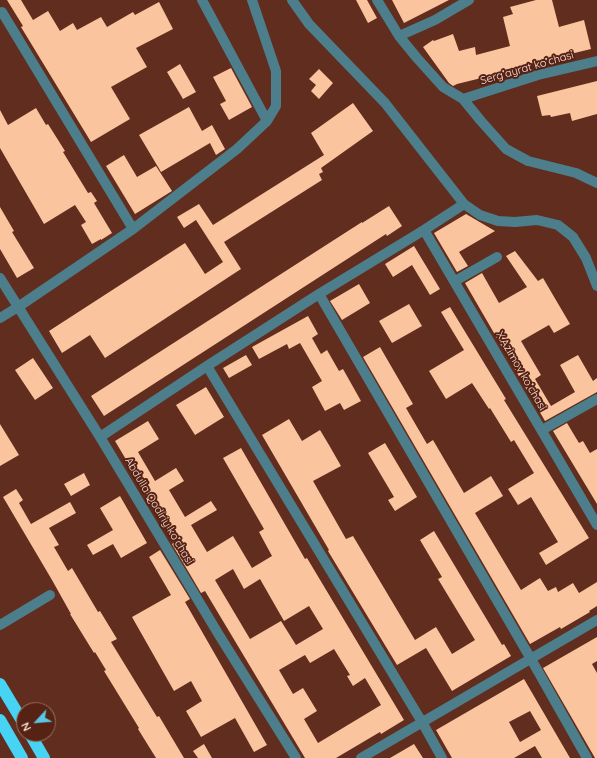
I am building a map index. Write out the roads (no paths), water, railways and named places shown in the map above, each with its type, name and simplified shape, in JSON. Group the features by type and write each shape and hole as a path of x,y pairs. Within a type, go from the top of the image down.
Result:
{"highway":[{"path":"0,684 16,711"},
{"path":"0,720 22,758"},
{"path":"35,742 44,758"}],"street":[{"path":"202,0 267,120"},
{"path":"0,318 134,229 237,148 267,120 276,106 276,71 252,0"},
{"path":"292,0 310,24 386,103 464,204 480,214 498,222 537,220 558,225 573,237 586,258 597,286"},
{"path":"377,0 399,36 443,87 463,99 506,149 528,160 576,173 597,183"},
{"path":"399,36 435,20 469,0"},
{"path":"2,12 134,229"},
{"name":"Sergʻayrat koʻchasi","path":"463,99 538,75 597,61"},
{"path":"100,437 319,294 464,204"},
{"name":"X.Azimov koʻchasi","path":"424,230 597,525"},
{"path":"455,282 497,257"},
{"name":"Abdulla Qodiriy koʻchasi","path":"0,278 100,437 219,635 296,758"},
{"path":"319,294 587,758"},
{"path":"207,366 422,722 442,758"},
{"path":"542,430 597,399"},
{"path":"0,625 50,595"},
{"path":"361,758 597,620"}]}
